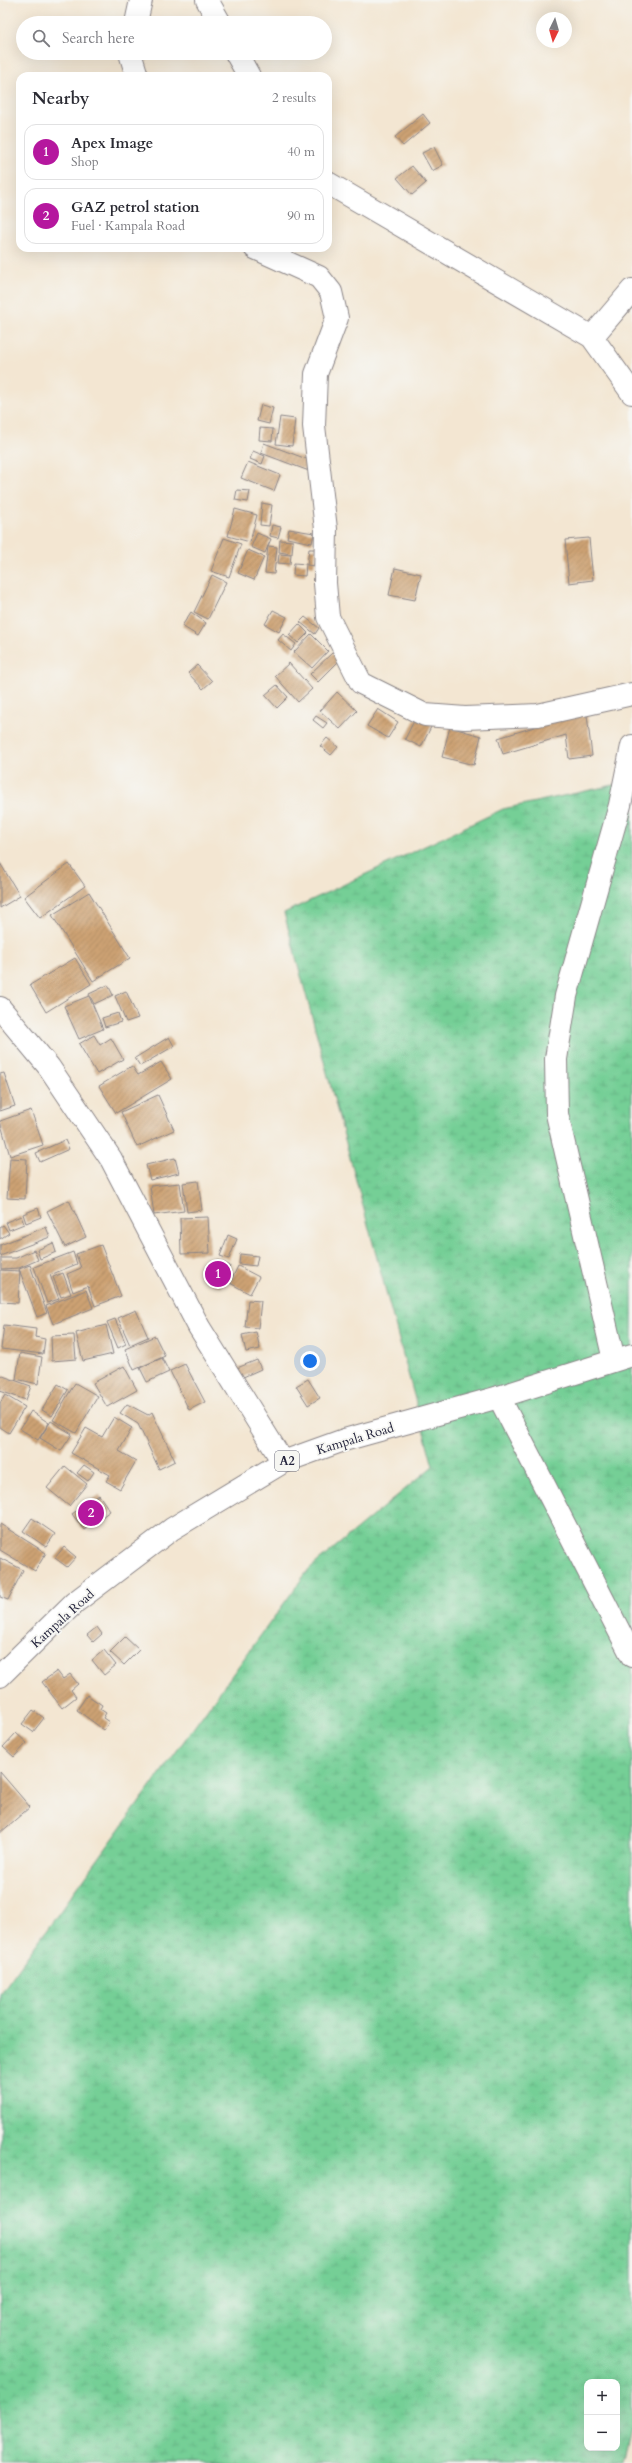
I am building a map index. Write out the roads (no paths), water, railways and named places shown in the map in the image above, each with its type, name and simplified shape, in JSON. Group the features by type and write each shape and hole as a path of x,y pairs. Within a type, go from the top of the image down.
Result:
{"street":[{"path":"138,16 141,0"},
{"path":"207,0 216,16"},
{"path":"132,60 136,72"},
{"path":"240,60 247,72"},
{"path":"332,185 592,337 632,393"},
{"path":"264,252 319,277 331,292 337,318 316,374 314,426 326,529 324,583 328,617 361,683 425,714 465,718 538,715 632,694"},
{"path":"592,337 632,290"},
{"path":"623,1358 557,1114 556,1058 566,996 620,805 632,746"},
{"path":"0,1008 49,1067 111,1160 199,1327 283,1462"},
{"name":"Kampala Road","path":"0,1676 74,1603 166,1533 283,1462 344,1440 499,1397 623,1358"},
{"path":"499,1397 632,1656"}],"place":[{"name":"Apex Image","path":"218,1274"},
{"name":"GAZ petrol station","path":"91,1513"}]}
